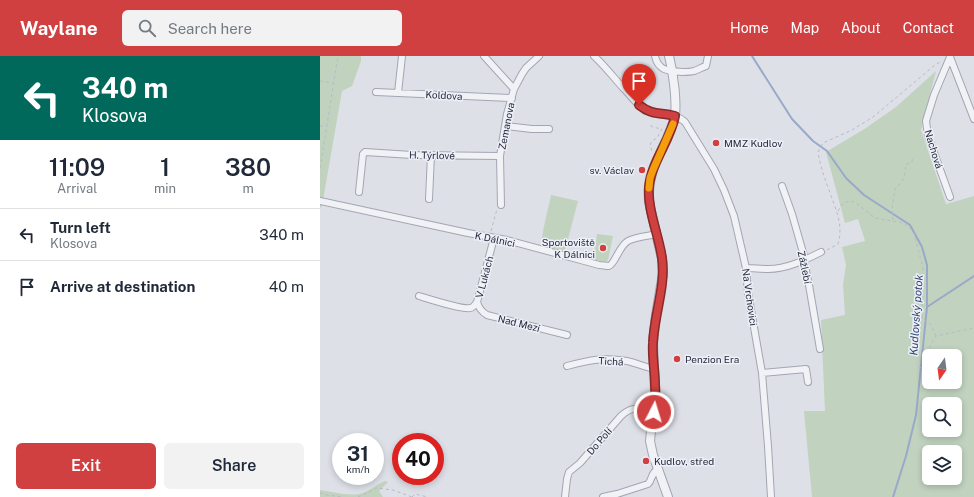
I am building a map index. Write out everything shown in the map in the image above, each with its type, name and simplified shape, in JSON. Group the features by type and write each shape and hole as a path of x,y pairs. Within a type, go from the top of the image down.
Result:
{"street":[{"path":"398,93 402,56"},
{"path":"484,56 514,89"},
{"name":"Zemanova","path":"501,205 500,156 507,114 514,89 526,68 539,56"},
{"path":"594,56 632,98 645,110 656,114 675,116"},
{"path":"655,56 659,66 665,70 693,72 706,66 708,56"},
{"path":"668,497 650,441 656,385 653,342 663,273 662,258 650,202 649,187 650,178 675,116 672,71 669,56"},
{"path":"951,56 974,119"},
{"name":"Nachová","path":"950,197 928,136 926,122 934,95 951,56"},
{"name":"Koldova","path":"376,92 512,98"},
{"name":"Na Vrchovici","path":"675,116 682,119 688,126 714,169 734,216 746,268 748,293 762,373 771,497"},
{"path":"505,126 549,129"},
{"name":"H. Týrlové","path":"359,192 363,154 365,152 412,155 500,156"},
{"path":"429,199 431,155"},
{"name":"Zážlebí","path":"782,186 804,256 820,350"},
{"name":"K Dálnici","path":"320,201 492,236 599,265 608,266 613,264 624,244 630,240 657,234"},
{"name":"V Lukách","path":"419,296 469,309 474,306 477,302 492,236"},
{"path":"746,268 770,269 786,266 821,252"},
{"name":"Nad Mezí","path":"477,302 481,311 487,315 567,335"},
{"name":"Tichá","path":"567,366 587,360 605,358 628,361 654,368"},
{"path":"762,373 806,369 808,382"},
{"name":"Do Polí","path":"565,497 569,472 580,463 626,411 633,408 654,412"},
{"path":"603,497 648,484 652,474 658,469"}],"path":[{"path":"320,168 338,56"},
{"path":"821,252 838,244 839,222 838,212 820,166 818,152 824,143 852,130 873,117 935,65 951,56"},
{"path":"320,81 334,83"},
{"path":"651,125 652,127 662,129 657,138 652,141 650,145 652,152"},
{"path":"320,126 327,126"},
{"path":"893,221 892,209 895,189 904,178 906,164 911,163 914,157"},
{"path":"838,212 843,203 849,200 855,202 875,218 903,223 910,228 914,234 923,268 922,319 931,324 936,336"},
{"path":"492,236 497,206 501,205"},
{"path":"919,368 924,366 930,346 936,336 974,328"},
{"path":"358,497 377,488 393,490 412,497 414,494 428,497"},
{"path":"320,493 343,497"}],"green space":[{"path":"320,56 361,56 361,61 352,86 342,91 322,206 320,208"},
{"path":"936,71 921,130 946,204 974,196 974,497 812,497 804,411 825,411 821,320 845,315 843,285 846,265 842,247 865,241 858,219 845,223 826,152 866,128 896,107"},
{"path":"551,195 578,201 564,254 542,248 543,230"},
{"name":"Sportoviště K Dálnici","path":"597,234 613,236 608,260 606,262 594,260"},
{"path":"384,482 388,482 379,491 383,497 320,497 320,490 342,494 358,494 366,492 377,485 384,485"}],"waterway":[{"name":"Kudlovský potok","path":"752,56 792,119 813,141 827,151 846,178 864,195 910,225 922,247 927,265 927,307 916,415 906,456 893,497"},
{"path":"927,307 974,276"}],"slow traffic":[{"path":"649,188 650,178 673,124"}],"place":[{"name":"MMZ Kudlov","path":"716,143"},
{"name":"sv. Václav","path":"642,170"},
{"name":"Sportoviště K Dálnici","path":"603,248"},
{"name":"Penzion Era","path":"677,359"},
{"name":"Kudlov, střed","path":"646,461"}],"route":[{"path":"639,105 645,110 656,114 675,116 674,122 650,178 649,187 650,202 662,258 663,273 653,342 656,385 654,412"}]}
